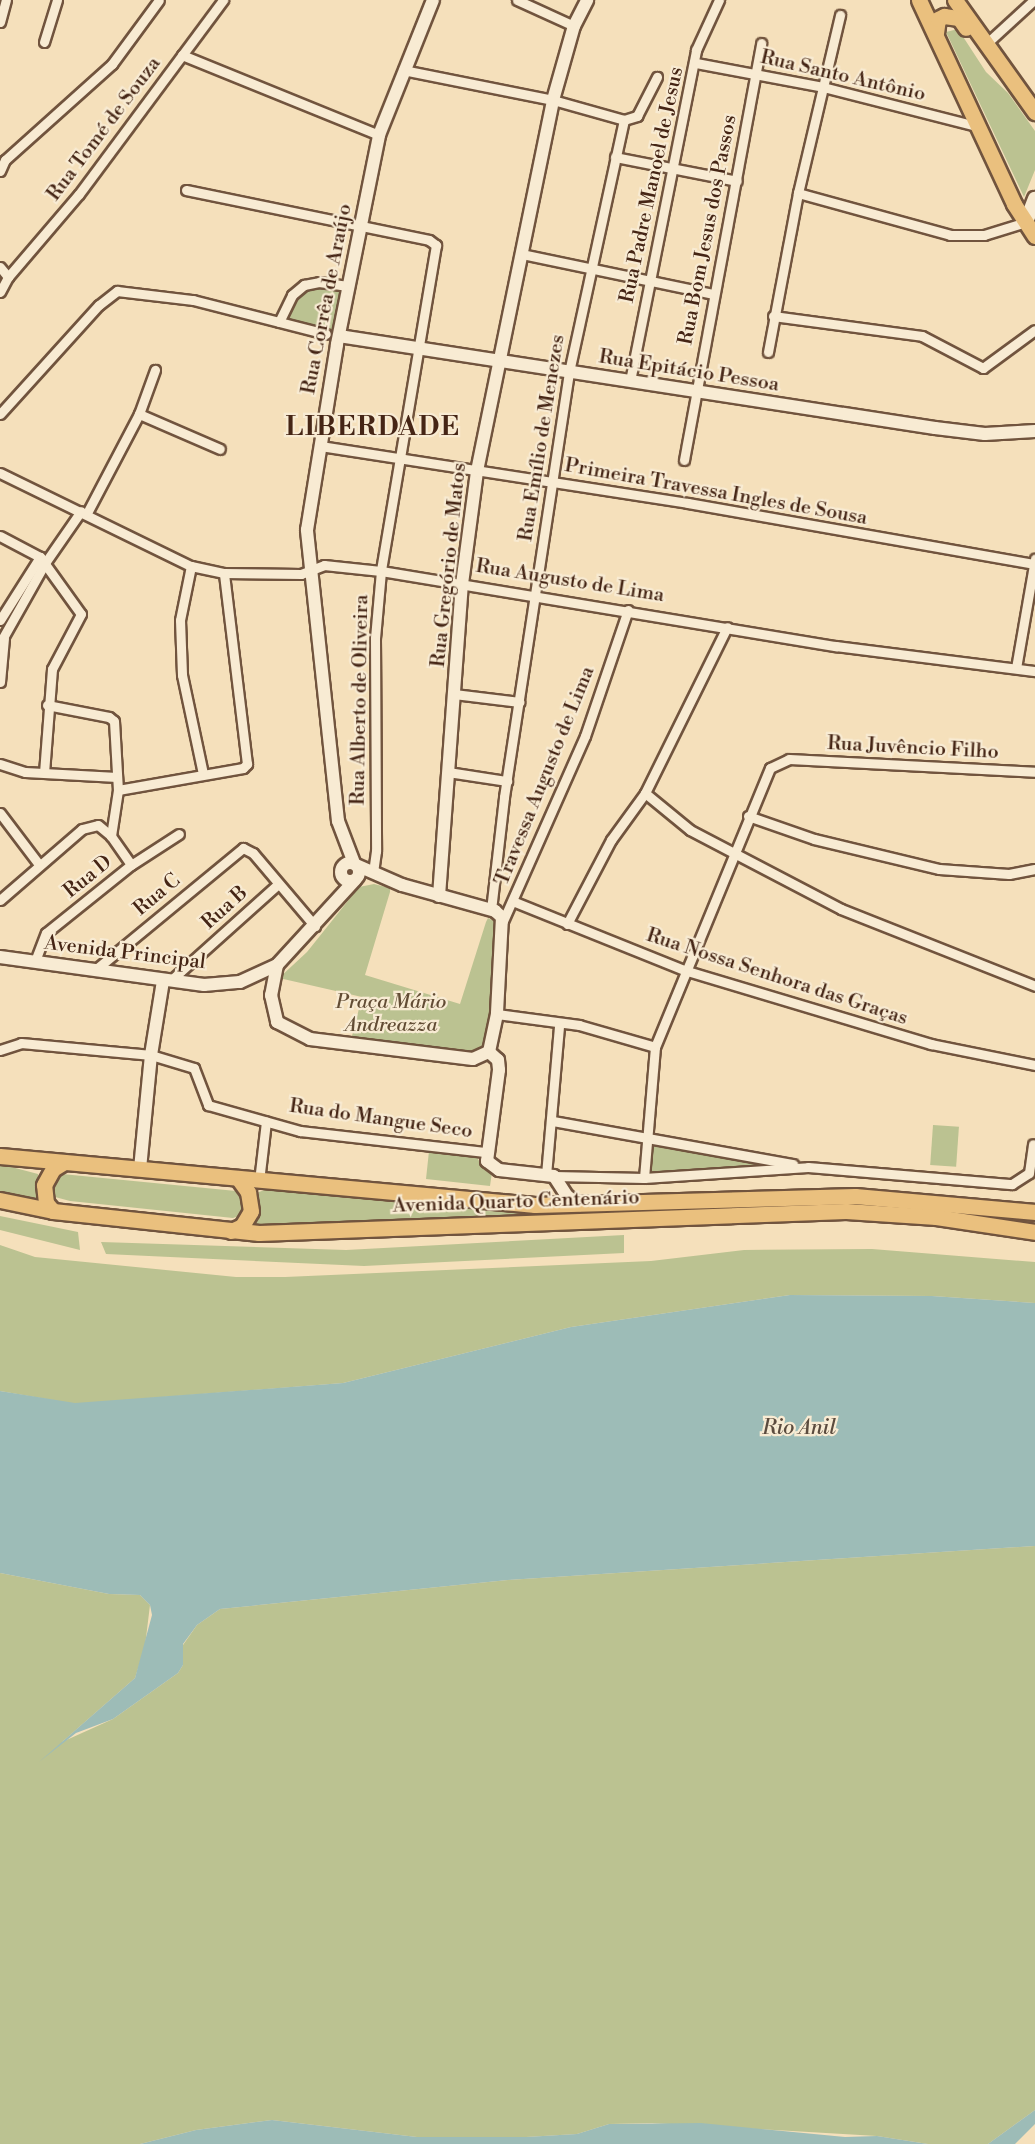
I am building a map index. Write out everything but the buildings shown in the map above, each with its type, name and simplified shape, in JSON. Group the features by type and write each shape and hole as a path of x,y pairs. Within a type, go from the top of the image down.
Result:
{"main road":[{"path":"919,0 1026,222 1035,236"},
{"path":"955,0 1035,112"},
{"path":"936,33 938,19 951,15 959,18 988,58 1005,73"},
{"path":"1026,222 1035,199"},
{"name":"Avenida Quarto Centenário","path":"0,1156 548,1205 855,1196 1035,1212"},
{"path":"53,1211 46,1203 44,1185 53,1169 64,1162"},
{"path":"228,1231 242,1226 251,1211 248,1192 238,1179"},
{"name":"Avenida Quarto Centenário","path":"0,1200 53,1211 228,1231 286,1233 846,1211 936,1217 1035,1232"}],"street":[{"path":"0,22 6,0"},
{"path":"44,42 57,0"},
{"path":"0,171 3,158 112,64 159,0"},
{"name":"Rua Tomé de Souza","path":"0,292 4,279 79,194 223,0"},
{"name":"Rua Corrêa de Araújo","path":"356,879 355,864 339,821 307,530 320,446 332,335 348,286 379,135 430,0"},
{"path":"517,0 574,26"},
{"name":"Rua Gregório de Matos","path":"439,896 462,584 477,471 501,364 553,100 574,26 587,0"},
{"name":"Rua Padre Manoel de Jesus","path":"630,381 699,40 719,0"},
{"path":"986,44 1034,0"},
{"path":"768,352 798,193 840,15"},
{"name":"Rua Bom Jesus dos Passos","path":"684,459 761,43"},
{"path":"182,55 379,135"},
{"name":"Rua Santo Antônio","path":"696,63 823,87 981,128"},
{"path":"403,70 553,100 624,120 636,116 657,77"},
{"name":"Rua Emílio de Menezes","path":"491,910 507,781 569,372 624,120"},
{"path":"615,157 674,171 737,181"},
{"path":"186,190 360,227"},
{"path":"798,193 950,236 984,235 1026,222"},
{"name":"Rua Alberto de Oliveira","path":"360,227 429,240 436,245 420,351 381,571 375,638 376,851 373,872"},
{"path":"522,254 713,294"},
{"path":"0,267 4,279"},
{"path":"279,322 292,295 304,285 319,282 348,286"},
{"name":"Rua Epitácio Pessoa","path":"0,414 106,298 117,291 138,291 332,335 501,364 569,372 985,434 1035,431"},
{"path":"773,316 922,336 983,368 1035,330"},
{"path":"0,620 43,560 84,512 139,414 154,370"},
{"path":"139,414 219,449"},
{"name":"Primeira Travessa Ingles de Sousa","path":"320,446 1035,562"},
{"name":"Rua Augusto de Lima","path":"0,473 191,566 224,573 301,574 324,565 381,571 535,594 836,646 1035,671"},
{"path":"0,536 43,560 81,614 52,669 47,705 44,772"},
{"path":"0,682 2,639 43,560"},
{"path":"1017,668 1035,562"},
{"path":"191,566 180,620 182,675 202,774"},
{"path":"118,790 243,768 247,759 224,573"},
{"name":"Travessa Augusto de Lima","path":"503,921 514,902 585,736 628,610"},
{"path":"567,924 610,840 645,793 727,627"},
{"path":"454,694 520,702"},
{"path":"47,705 113,718 118,790 111,836"},
{"name":"Rua Juvêncio Filho","path":"748,816 770,768 789,759 1035,772"},
{"path":"0,764 14,770 117,777"},
{"path":"448,772 507,781"},
{"path":"645,793 683,826 841,909 1035,986"},
{"path":"644,1178 644,1141 655,1047 684,970 748,816 814,839 939,869 1009,874 1035,869"},
{"path":"2,820 38,863"},
{"path":"0,900 38,863 91,825 105,828 131,865"},
{"name":"Rua D","path":"35,961 46,933 131,865 179,834"},
{"name":"Rua C","path":"95,970 241,848 254,853 277,885"},
{"path":"333,905 342,876 342,867 355,864 402,885 491,910 503,921 496,1014 489,1052"},
{"path":"342,876 402,885"},
{"path":"356,879 277,966 270,1007 277,1022 299,1036 473,1059 489,1052"},
{"path":"277,885 315,926"},
{"name":"Rua B","path":"167,981 277,885"},
{"name":"Rua Nossa Senhora das Graças","path":"514,902 684,970 931,1044 1035,1065"},
{"name":"Avenida Principal","path":"0,957 167,981 224,984 277,966"},
{"path":"140,1169 150,1055 167,981"},
{"path":"496,1014 559,1025 579,1025 655,1047"},
{"path":"548,1205 555,1192 550,1176 559,1025"},
{"path":"0,1050 21,1043 150,1055"},
{"path":"485,1152 499,1070 498,1060 489,1052"},
{"name":"Rua do Mangue Seco","path":"150,1055 194,1068 208,1106 300,1131 485,1152 487,1161 495,1169 550,1176"},
{"path":"259,1180 266,1121"},
{"path":"553,1121 644,1141 808,1167 1012,1184 1029,1173 1033,1144"},
{"path":"550,1176 644,1178 808,1167"},
{"path":"550,1176 567,1196 580,1205"}],"green space":[{"path":"958,29 986,72 1008,93 1035,131 1035,170 1024,197 946,32"},
{"path":"311,286 340,289 332,330 285,319 296,296"},
{"name":"Praça Mário Andreazza","path":"374,884 390,888 390,892 365,975 460,1004 486,922 488,918 496,922 492,1024 486,1045 477,1052 351,1040 362,997 279,978 307,952 359,887"},
{"path":"933,1125 959,1127 956,1167 930,1165"},
{"path":"652,1146 766,1165 659,1174 652,1171"},
{"path":"429,1151 477,1157 482,1167 492,1172 490,1186 426,1179"},
{"path":"0,1164 38,1174 39,1200 0,1192"},
{"path":"56,1175 236,1191 247,1203 239,1216 233,1218 70,1201 55,1197 49,1187"},
{"path":"270,1188 524,1211 520,1217 254,1225 259,1211 259,1192"},
{"path":"0,1216 78,1232 80,1250 0,1230"},
{"path":"624,1235 624,1253 364,1266 106,1254 101,1242 346,1250"},
{"path":"0,1245 35,1257 236,1277 285,1277 651,1261 744,1250 872,1249 1035,1262 1035,1303 932,1296 790,1295 571,1327 343,1383 75,1404 0,1391"},
{"path":"1035,1546 1035,2110 988,2144 928,2144 877,2136 652,2123 609,2124 577,2134 526,2137 417,2137 272,2120 196,2130 140,2144 0,2144 0,1573 109,1594 140,1595 150,1605 145,1646 135,1678 62,1742 113,1719 178,1673 183,1665 183,1645 197,1625 220,1609 508,1580"}],"water":[{"name":"Rio Anil","path":"790,1295 932,1296 1035,1303 1035,1546 508,1580 220,1609 197,1625 183,1644 183,1665 178,1673 113,1719 76,1733 39,1762 135,1678 152,1615 150,1605 140,1595 109,1594 0,1573 0,1391 75,1403 343,1383 571,1327"},
{"path":"1035,2110 1035,2124 1015,2144 988,2144"},
{"path":"272,2120 417,2137 526,2137 577,2134 609,2124 701,2123 845,2137 877,2136 928,2144 140,2144 196,2130"}],"district":[{"name":"LIBERDADE","path":"373,428"}]}
